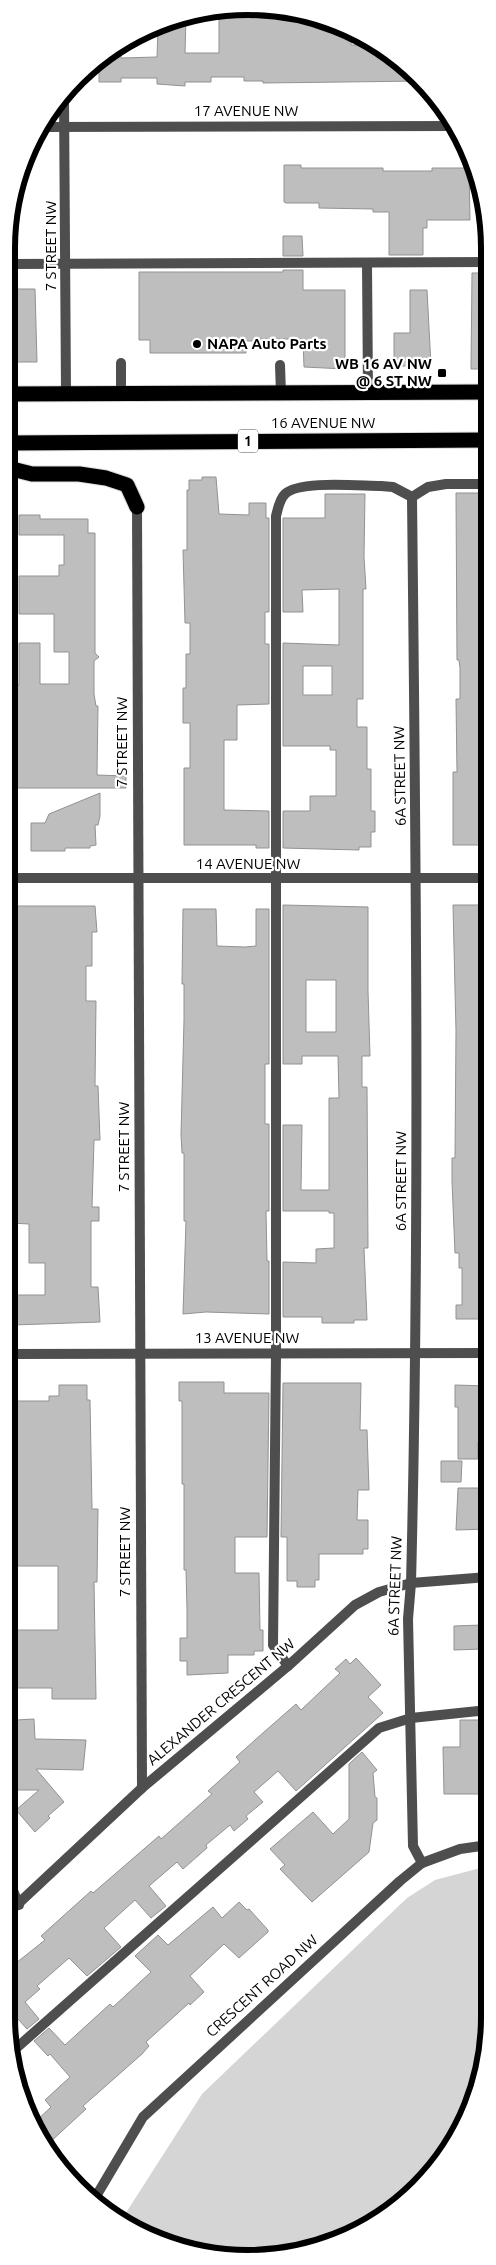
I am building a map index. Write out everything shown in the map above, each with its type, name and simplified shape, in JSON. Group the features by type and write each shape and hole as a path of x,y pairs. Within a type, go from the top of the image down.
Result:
{"highway":[{"name":"16 AVENUE NW","path":"15,394 481,392"},
{"name":"16 AVENUE NW","path":"15,442 481,440"},
{"path":"15,470 32,474 79,474 106,478 127,485 137,507"}],"street":[{"name":"7 STREET NW","path":"64,105 66,394"},
{"name":"17 AVENUE NW","path":"49,127 446,126"},
{"path":"15,264 481,262"},
{"path":"367,263 368,393"},
{"path":"121,363 121,393"},
{"path":"280,365 281,394"},
{"path":"288,1666 273,1645 276,1354 276,516 284,495 293,489 308,487 393,487 412,498 428,487 446,484 481,484"},
{"name":"6A STREET NW","path":"412,498 417,879 416,1353 411,1583 408,1618 413,1846 422,1863"},
{"name":"7 STREET NW","path":"137,507 142,1788"},
{"name":"14 AVENUE NW","path":"15,878 481,878"},
{"name":"13 AVENUE NW","path":"15,1354 481,1353"},
{"name":"ALEXANDER CRESCENT NW","path":"15,1908 142,1788 288,1666 354,1605 379,1592 411,1583 481,1578"},
{"path":"17,2047 379,1728 410,1718 481,1711"},
{"name":"CRESCENT ROAD NW","path":"97,2195 143,2117 212,2052 422,1863 460,1849 481,1846"},
{"path":"15,1895 19,1905"}],"shaded area":[{"path":"481,1868 481,2032 477,2062 469,2092 457,2120 433,2159 413,2182 390,2202 351,2226 323,2238 293,2246 263,2250 233,2250 203,2246 173,2238 125,2215 202,2094 407,1898 435,1880"}],"building":[{"path":"263,15 293,19 323,27 351,39 351,45 364,46 390,63 411,81 263,83 263,81 244,81 244,77 211,77 211,82 185,82 185,86 157,84 157,78 121,78 121,82 99,82 99,69 119,54 121,53 121,58 157,57 158,34 186,24 185,53 219,53 219,17"},
{"path":"284,165 301,165 301,168 383,168 383,171 432,171 432,168 467,168 469,173 470,220 427,220 427,228 423,228 423,255 389,255 389,212 373,212 373,209 319,208 319,203 284,202"},
{"path":"283,236 302,236 303,256 283,256"},
{"path":"283,270 303,270 303,290 345,290 345,369 304,367 303,339 254,339 254,341 246,341 246,353 150,353 150,340 139,340 139,272 283,272"},
{"path":"472,273 481,273 481,369 471,369"},
{"path":"15,289 35,289 37,362 15,362"},
{"path":"410,290 427,290 431,366 394,366 394,333 410,333"},
{"path":"202,477 216,477 219,514 249,515 249,503 266,503 266,518 269,518 269,612 265,612 265,644 269,644 269,704 237,705 237,740 224,740 224,810 269,811 269,848 256,848 256,845 184,845 184,768 190,768 190,723 183,723 183,688 186,688 186,654 190,654 190,623 185,623 183,550 187,550 187,490 189,490 189,480 202,480"},
{"path":"456,493 481,493 481,845 453,845 453,772 457,772 456,699 460,699 460,668 459,660 457,660"},
{"path":"325,494 365,494 364,557 366,589 363,589 363,699 357,699 357,727 367,727 367,769 371,769 371,811 375,811 375,832 371,832 371,847 359,847 359,850 283,848 283,811 310,811 310,796 336,796 336,750 330,750 330,746 283,746 283,643 339,645 339,589 302,590 303,612 283,612 283,518 325,518","holes":["303,666 332,666 332,695 303,695"]},
{"path":"19,515 40,515 40,519 88,519 88,533 95,533 95,653 99,657 94,661 94,694 96,706 98,706 97,775 126,776 126,788 15,788 15,685 19,685 19,643 40,643 40,684 69,684 69,652 54,652 54,614 19,614 19,576 59,576 59,565 64,565 64,535 19,535"},
{"path":"100,793 100,816 98,825 95,825 96,845 90,846 90,848 65,848 65,851 31,851 31,823 45,823 49,814"},
{"path":"283,905 368,907 370,1056 362,1056 362,1087 367,1087 368,1248 364,1248 367,1320 354,1320 354,1323 322,1323 322,1317 283,1317 283,1262 316,1263 316,1249 334,1248 334,1213 329,1213 329,1211 283,1211 283,1125 302,1125 301,1190 329,1190 329,1098 339,1098 338,1056 302,1056 302,1064 283,1064","holes":["306,980 336,980 336,1032 306,1032"]},
{"path":"453,905 481,905 481,1319 456,1319 456,1305 462,1305 462,1268 459,1268 459,1253 455,1253 452,1181 452,1158 455,1158 456,1031"},
{"path":"15,906 95,906 97,932 92,932 92,966 86,966 86,1001 96,1001 95,1086 98,1086 100,1140 94,1140 92,1207 99,1207 99,1221 91,1221 91,1287 98,1287 100,1322 15,1325 15,1295 45,1295 45,1263 29,1263 29,1224 15,1223"},
{"path":"183,909 216,909 217,946 245,947 256,946 256,909 269,909 269,1064 265,1064 265,1124 269,1124 269,1211 266,1211 267,1261 269,1261 269,1314 206,1312 183,1314 186,1221 184,1221 184,1153 182,1153 181,1135 184,1020 184,984 182,984"},
{"path":"179,1382 224,1382 224,1393 269,1393 267,1537 235,1537 235,1573 259,1573 260,1630 263,1630 263,1651 254,1651 254,1655 228,1655 228,1673 187,1675 187,1661 180,1661 180,1638 187,1638 187,1609 186,1570 184,1570 182,1401 179,1401"},
{"path":"283,1383 361,1383 360,1430 367,1430 369,1490 358,1490 357,1520 368,1520 368,1549 363,1549 363,1554 319,1554 319,1580 315,1580 315,1587 297,1587 297,1581 287,1581 287,1537 281,1537"},
{"path":"59,1385 87,1385 87,1400 90,1400 92,1509 98,1509 97,1582 94,1582 96,1699 52,1699 52,1688 15,1688 16,1630 58,1630 58,1566 15,1566 15,1401 49,1401 49,1396 59,1396"},
{"path":"455,1385 481,1386 481,1442 478,1442 478,1459 458,1459 458,1407 455,1407"},
{"path":"441,1461 462,1461 461,1482 441,1482"},
{"path":"458,1488 481,1488 481,1529 456,1530"},
{"path":"481,1625 481,1649 454,1650 454,1626"},
{"path":"356,1658 381,1685 368,1697 383,1713 296,1791 278,1771 254,1792 263,1802 246,1816 248,1819 234,1831 230,1825 206,1845 207,1848 183,1869 177,1862 149,1886 166,1906 151,1918 135,1900 104,1928 121,1947 87,1976 69,1958 37,1986 40,1989 25,2002 39,2019 27,2029 18,2019 15,2021 15,1964 45,1940 41,1936 91,1891 93,1893 159,1836 161,1839 212,1794 208,1791 240,1762 236,1757 296,1704 301,1710 340,1673 335,1669 346,1659 350,1664"},
{"path":"34,1719 35,1739 86,1740 83,1770 36,1769 64,1802 48,1816 50,1818 35,1832 16,1810 39,1790 15,1790 16,1720"},
{"path":"460,1720 481,1720 481,1794 444,1794 443,1747 460,1747"},
{"path":"362,1752 377,1770 373,1773 375,1797 377,1798 377,1820 373,1823 369,1852 312,1902 280,1869 285,1865 270,1849 313,1812 333,1834 349,1819 349,1764"},
{"path":"239,1902 247,1910 249,1909 268,1932 239,1958 224,1944 190,1976 204,1992 146,2042 149,2046 142,2054 83,2106 86,2109 51,2141 38,2119 51,2107 45,2100 70,2077 50,2054 48,2056 34,2041 49,2028 65,2045 110,2004 113,2007 151,1972 135,1956 158,1935 168,1945 213,1907 222,1918"}],"place":[{"name":"NAPA Auto Parts","path":"197,344"},
{"name":"WB 16 AV NW @ 6 ST NW","path":"442,373"}]}
